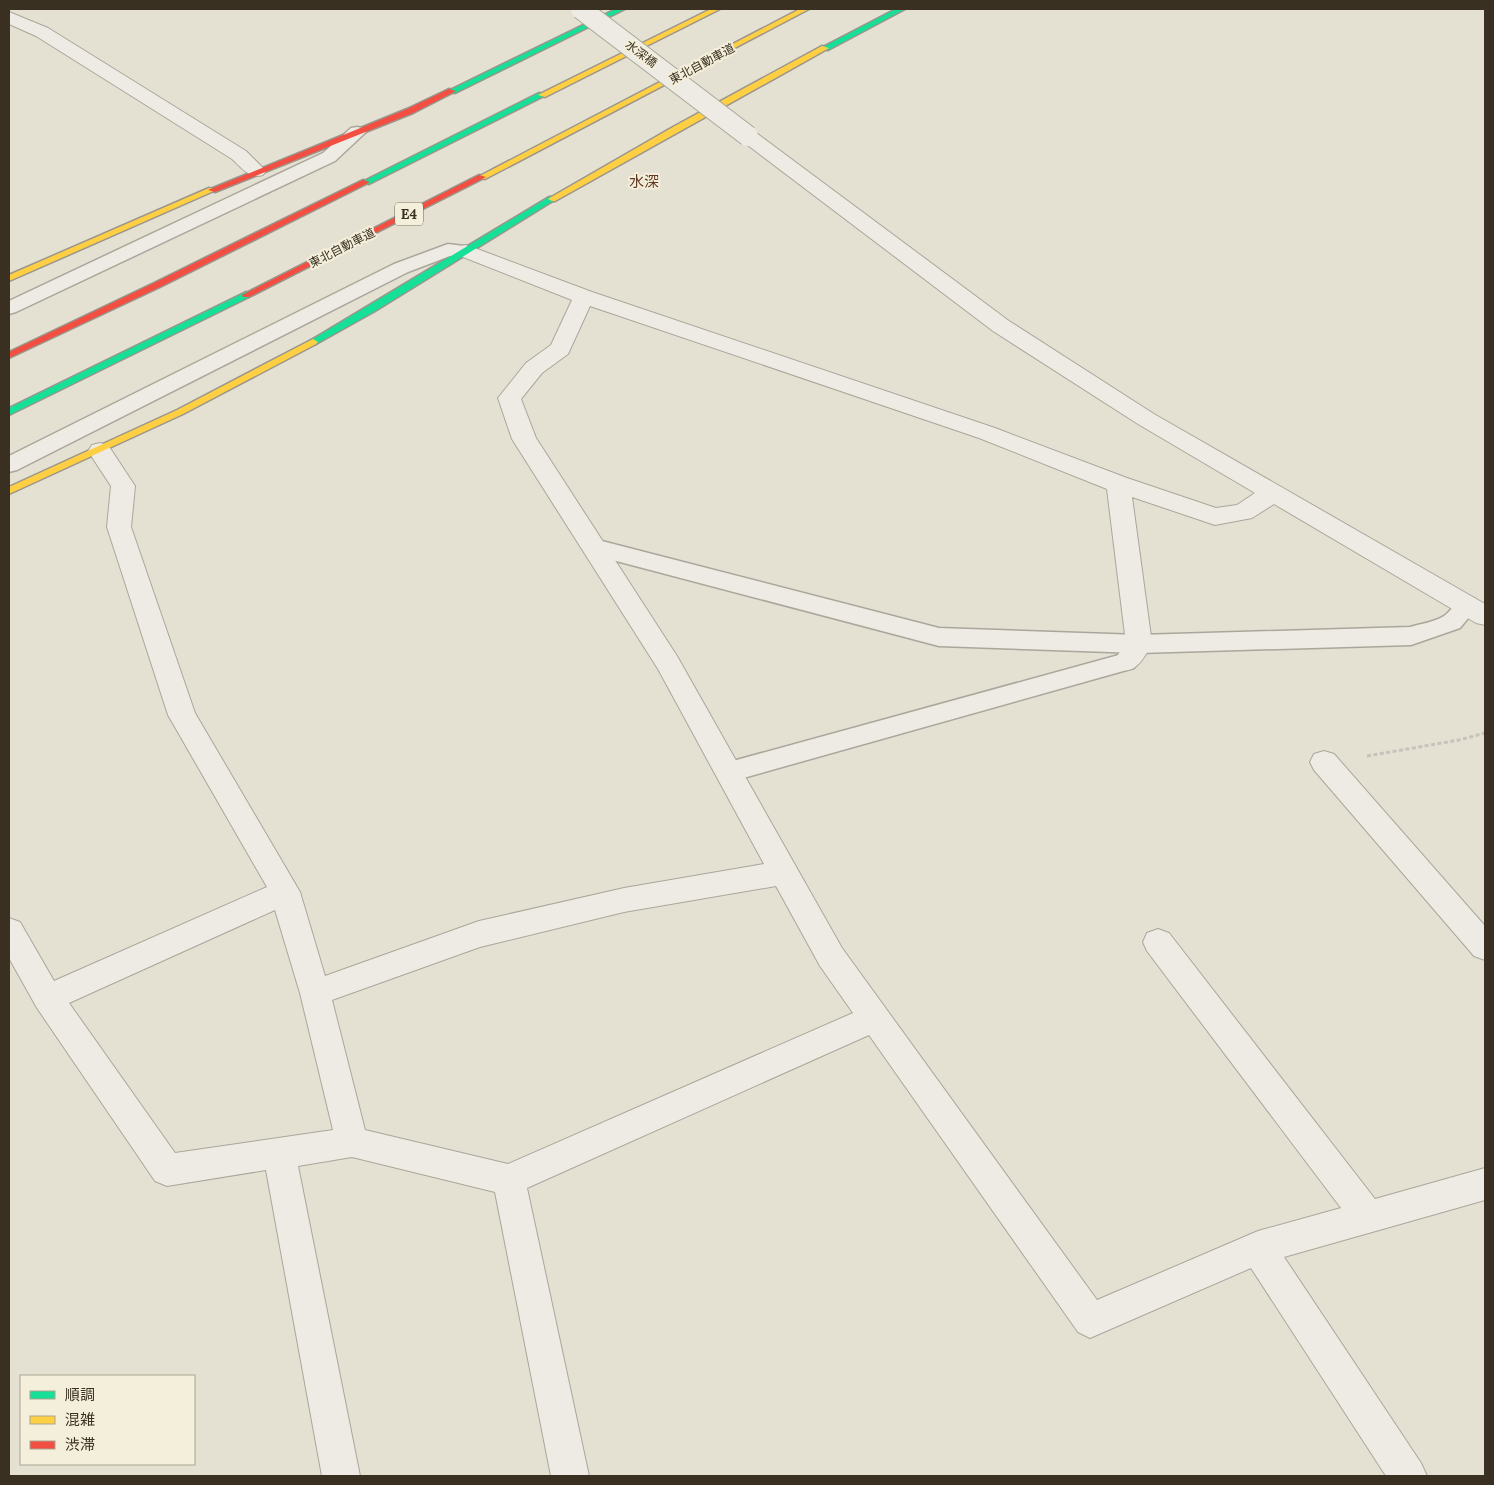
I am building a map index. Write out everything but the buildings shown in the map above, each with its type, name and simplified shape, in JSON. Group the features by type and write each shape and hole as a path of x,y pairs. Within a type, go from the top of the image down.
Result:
{"main road":[{"path":"9,278 256,171 410,111 621,9"},
{"path":"9,354 175,276 716,9"},
{"name":"東北自動車道","path":"9,412 386,226 711,60 805,9"},
{"path":"9,491 100,451 233,385 444,266 465,251 544,204 775,75 901,9"}],"street":[{"name":"水深橋","path":"581,9 1001,326 1146,419 1272,494 1476,610"},
{"path":"9,16 42,32 222,144 239,155 256,171"},
{"path":"465,251 584,297 987,433 1118,484 1214,517 1243,512 1272,494"},
{"path":"584,297 560,349 534,368 509,398 524,438 668,663 831,957 1090,1320 1258,1248 1485,1184"},
{"path":"100,451 124,486 119,527 182,714 285,892 314,993 352,1142"},
{"path":"1118,484 1133,653"},
{"path":"1324,762 1485,947"},
{"path":"314,993 479,934 624,900 785,872"},
{"path":"48,998 285,892"},
{"path":"9,931 48,998 167,1170 352,1142 509,1180 876,1018"},
{"path":"1158,942 1368,1217"},
{"path":"279,1153 341,1476"},
{"path":"509,1180 570,1476"},
{"path":"1258,1248 1408,1476"}],"lane":[{"path":"9,308 293,175 329,156 357,132"},
{"path":"9,465 401,268 448,250 465,251"},
{"path":"594,547 940,637 1133,653 1411,636 1452,622 1476,610"},
{"path":"729,772 1133,653"}],"path":[{"path":"1324,762 1459,740 1485,733"}],"traffic: fast":[{"path":"452,91 621,9"},
{"path":"825,48 901,9"},
{"path":"366,182 542,95"},
{"path":"313,342 372,309 552,199"},
{"path":"9,412 246,295"}],"traffic: slow":[{"path":"542,95 716,9"},
{"path":"482,177 805,9"},
{"path":"552,199 825,48"},
{"path":"9,278 212,190"},
{"path":"9,491 180,412 313,342"}],"traffic: jam":[{"path":"212,190 410,111 452,91"},
{"path":"246,295 482,177"},
{"path":"9,355 157,285 366,182"}],"district":[{"name":"水深","path":"644,182"}]}
